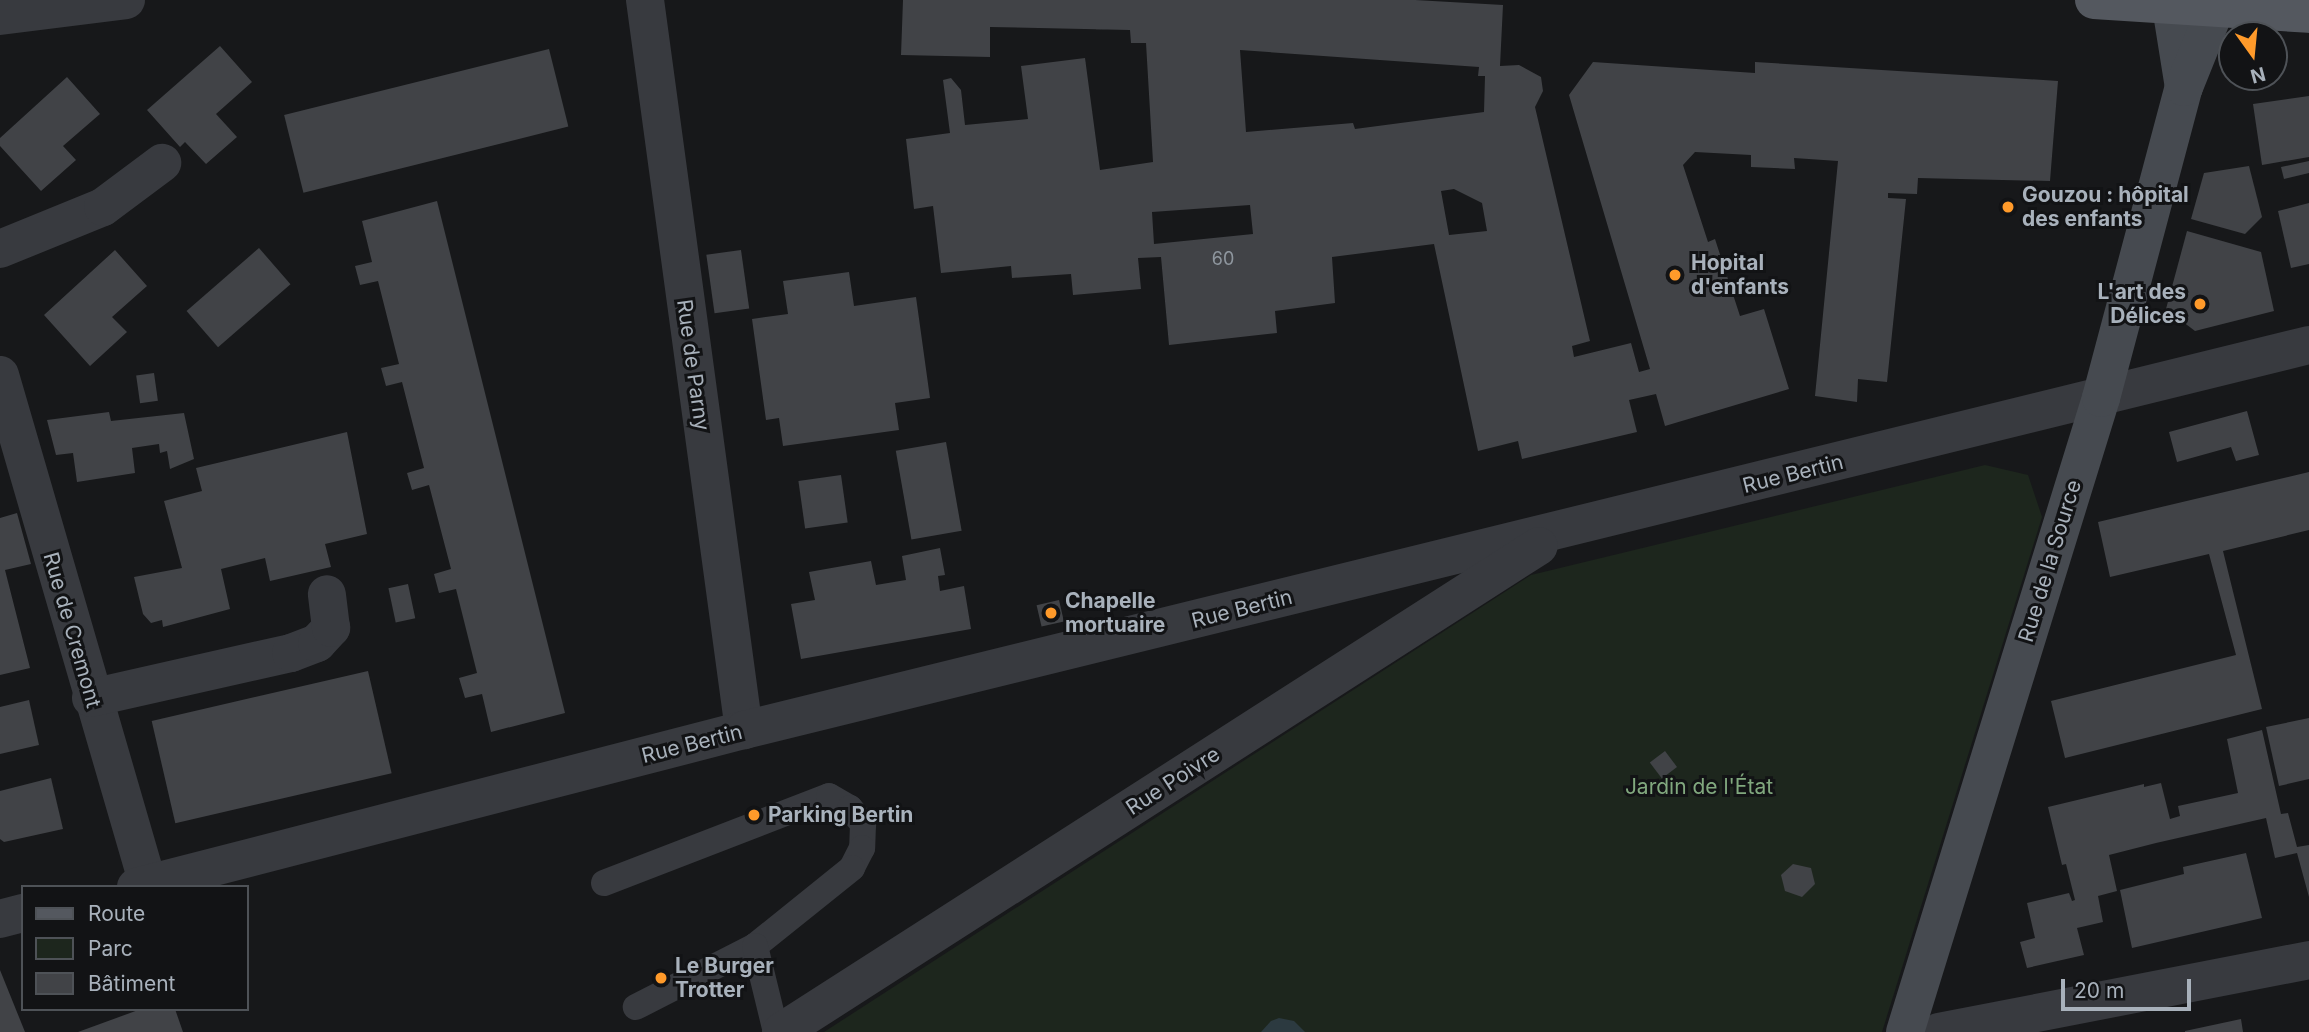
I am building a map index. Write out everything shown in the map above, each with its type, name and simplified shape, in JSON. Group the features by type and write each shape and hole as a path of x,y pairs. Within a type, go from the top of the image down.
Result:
{"main road":[{"path":"2094,0 2218,4 2309,14"},
{"name":"Rue de la Source","path":"2170,2 2184,87"},
{"name":"Rue de la Source","path":"1905,1032 2101,398 2184,87 2218,4"}],"street":[{"path":"0,16 125,0"},
{"name":"Rue de Parny","path":"645,0 744,730"},
{"path":"0,249 103,207 162,163"},
{"name":"Rue Bertin","path":"142,885 744,730 2309,345"},
{"name":"Rue de Cremont","path":"0,375 7,425 91,698 142,885"},
{"name":"Rue Poivre","path":"778,1032 1564,530"},
{"path":"91,698 291,653 317,643 331,628 327,594"},
{"path":"0,919 21,914"},
{"path":"1939,1032 2309,960"}],"lane":[{"path":"604,883 829,796 850,808 863,824 863,848 852,868 755,946 636,1007"},
{"path":"755,946 778,1032"}],"green space":[{"name":"Jardin de l'État","path":"1985,465 2028,475 2042,517 1882,1032 824,1032 1531,575"}],"shaded area":[{"path":"1279,1018 1294,1021 1305,1032 1261,1032 1271,1021"}],"building":[{"path":"903,0 1415,0 1503,5 1500,66 1519,65 1541,77 1543,91 1535,107 1590,341 1572,346 1574,357 1631,343 1639,372 1650,369 1569,95 1593,62 1755,73 1755,62 2058,81 2050,181 1918,178 1917,194 1888,193 1888,198 1906,199 1887,382 1858,379 1857,402 1815,396 1838,161 1794,158 1795,169 1751,167 1751,155 1695,152 1683,165 1708,242 1715,239 1740,316 1764,309 1789,389 1665,426 1656,394 1629,400 1637,432 1522,459 1518,441 1478,451 1434,244 1332,257 1335,303 1275,311 1277,333 1169,345 1161,257 1138,258 1141,289 1073,295 1071,274 1012,278 1011,266 941,273 933,206 914,209 906,139 950,133 943,80 951,78 961,90 965,125 1028,119 1021,66 1085,58 1100,170 1153,162 1146,43 1131,43 1130,30 990,27 990,57 901,55","holes":["1240,50 1479,67 1478,76 1485,76 1484,112 1355,129 1353,123 1246,132","1454,189 1482,203 1487,231 1449,235 1441,191","1250,205 1253,234 1154,244 1152,212"]},
{"path":"220,46 252,82 216,114 237,137 206,164 185,142 180,147 147,110"},
{"path":"549,49 568,127 303,193 284,115"},
{"path":"67,77 100,114 63,146 76,160 41,191 0,146 0,138"},
{"path":"2309,96 2309,157 2262,165 2253,104"},
{"path":"2309,161 2309,173 2284,179 2281,167"},
{"path":"2249,166 2262,217 2245,234 2191,219 2204,173"},
{"path":"437,201 565,713 491,732 482,694 465,698 459,678 477,673 456,589 439,593 434,574 451,569 429,485 412,490 407,473 424,468 402,382 386,386 381,368 399,364 378,281 360,285 355,266 372,262 362,221"},
{"path":"2309,203 2309,264 2291,268 2278,211"},
{"path":"2187,231 2261,252 2274,311 2195,331 2166,309"},
{"path":"259,248 290,284 218,347 187,311"},
{"path":"115,250 147,286 112,317 127,332 90,366 44,315"},
{"path":"741,250 749,308 715,313 706,255"},
{"path":"849,272 854,306 916,297 930,398 895,403 899,430 783,446 779,418 766,420 752,319 788,314 783,281"},
{"path":"154,373 158,401 140,403 136,376"},
{"path":"2247,411 2259,455 2236,461 2231,447 2177,462 2169,432"},
{"path":"109,412 111,421 184,413 194,459 170,469 167,451 160,453 159,444 132,448 135,473 77,482 73,453 56,455 47,420"},
{"path":"347,432 367,534 325,544 331,567 270,581 265,558 221,569 230,609 163,627 162,620 151,623 143,614 134,577 182,568 164,501 202,491 196,468"},
{"path":"946,442 962,531 911,539 896,451"},
{"path":"2309,472 2309,530 2223,551 2262,709 2065,758 2051,701 2236,655 2209,554 2110,577 2098,522"},
{"path":"841,475 848,523 805,529 798,481"},
{"path":"17,513 31,564 5,570 30,668 0,675 0,518"},
{"path":"940,548 945,575 938,576 940,591 964,586 971,629 801,659 791,604 815,600 809,572 871,561 876,585 906,580 902,556"},
{"path":"408,584 415,618 396,622 388,588"},
{"name":"Chapelle mortuaire","path":"1059,600 1064,621 1042,627 1037,605"},
{"path":"368,671 392,773 175,823 152,721"},
{"path":"29,700 39,745 0,754 0,707"},
{"path":"2309,718 2309,779 2279,786 2266,727"},
{"path":"2262,730 2281,814 2288,813 2297,847 2309,845 2309,897 2297,853 2275,858 2266,818 2156,843 2109,855 2117,891 2098,896 2103,922 2077,928 2084,955 2027,968 2020,942 2035,938 2027,903 2069,893 2072,901 2075,900 2066,864 2062,865 2048,807 2144,784 2144,787 2161,783 2170,819 2180,816 2178,806 2238,793 2227,739"},
{"path":"1665,751 1677,767 1662,778 1650,762"},
{"path":"51,778 63,829 4,842 0,839 0,791"},
{"path":"2246,853 2262,918 2132,948 2120,890 2184,874 2183,867"},
{"path":"1793,864 1811,868 1815,884 1802,897 1785,891 1781,875"},
{"path":"0,970 25,1032 0,1032"},
{"path":"136,1011 176,1011 183,1032 78,1032"},
{"path":"2241,1019 2243,1032 2185,1032 2185,1031"}],"place":[{"name":"Gouzou : hôpital des enfants","path":"2008,207"},
{"name":"Hopital d'enfants","path":"1675,275"},
{"name":"L'art des Délices","path":"2200,304"},
{"name":"Chapelle mortuaire","path":"1051,613"},
{"name":"Parking Bertin","path":"754,815"},
{"name":"Le Burger Trotter","path":"661,978"}]}
